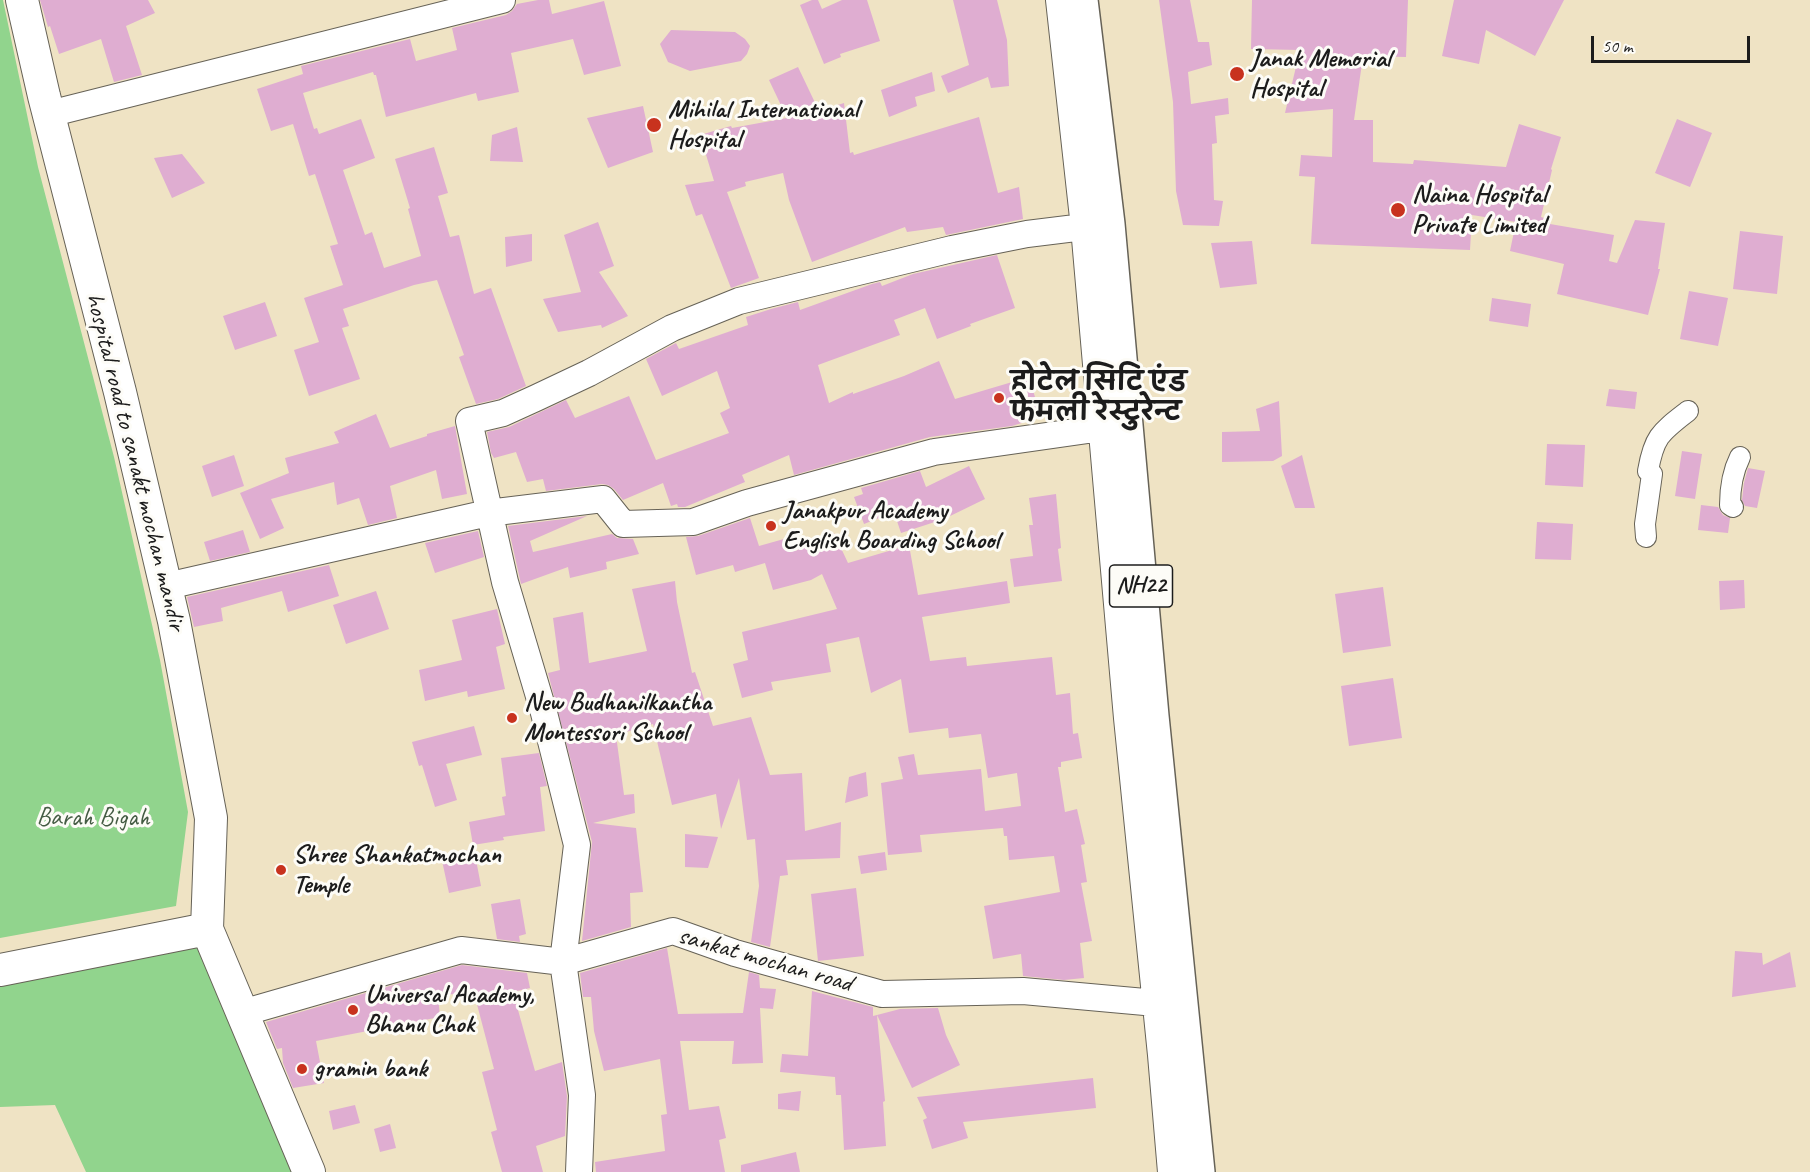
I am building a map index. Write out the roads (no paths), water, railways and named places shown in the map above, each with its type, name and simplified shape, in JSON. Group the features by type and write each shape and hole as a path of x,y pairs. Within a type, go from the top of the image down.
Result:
{"highway":[{"name":"NH22","path":"1080,0 1096,226 1152,716 1198,1172"}],"street":[{"name":"hospital road to sanakt mochan mandir","path":"22,0 167,586 211,818 207,929"},
{"path":"49,114 502,0"},
{"name":"NH22","path":"1059,0 1096,226 1102,428 1127,718 1171,1172"},
{"path":"579,1172 582,1095 563,962 577,845 544,713 505,582 469,421 503,412 525,403 589,373 672,328 739,301 952,249 1027,234 1096,226"},
{"path":"1646,537 1645,524 1652,474 1648,471 1651,450 1661,431 1688,411"},
{"path":"167,586 488,513 603,499 623,524 693,522 747,503 934,452 1102,428"},
{"path":"1733,507 1730,505 1730,492 1734,470 1740,458"},
{"path":"0,970 207,929 309,1172"},
{"name":"sankat mochan road","path":"242,1013 461,950 563,962 673,930 735,953 882,994 1023,991 1156,1003"}],"place":[{"name":"Janak Memorial Hospital","path":"1237,74"},
{"name":"Mihilal International Hospital","path":"654,125"},
{"name":"Naina Hospital Private Limited","path":"1398,210"},
{"name":"होटेल सिटि एंड फेमली रेस्टुरेन्ट","path":"999,398"},
{"name":"Janakpur Academy English Boarding School","path":"771,526"},
{"name":"New Budhanilkantha Montessori School","path":"512,718"},
{"name":"Shree Shankatmochan Temple","path":"281,870"},
{"name":"Universal Academy, Bhanu Chok","path":"353,1010"},
{"name":"gramin bank","path":"302,1069"}],"park label":[{"name":"Barah Bigah","path":"93,818"}]}
